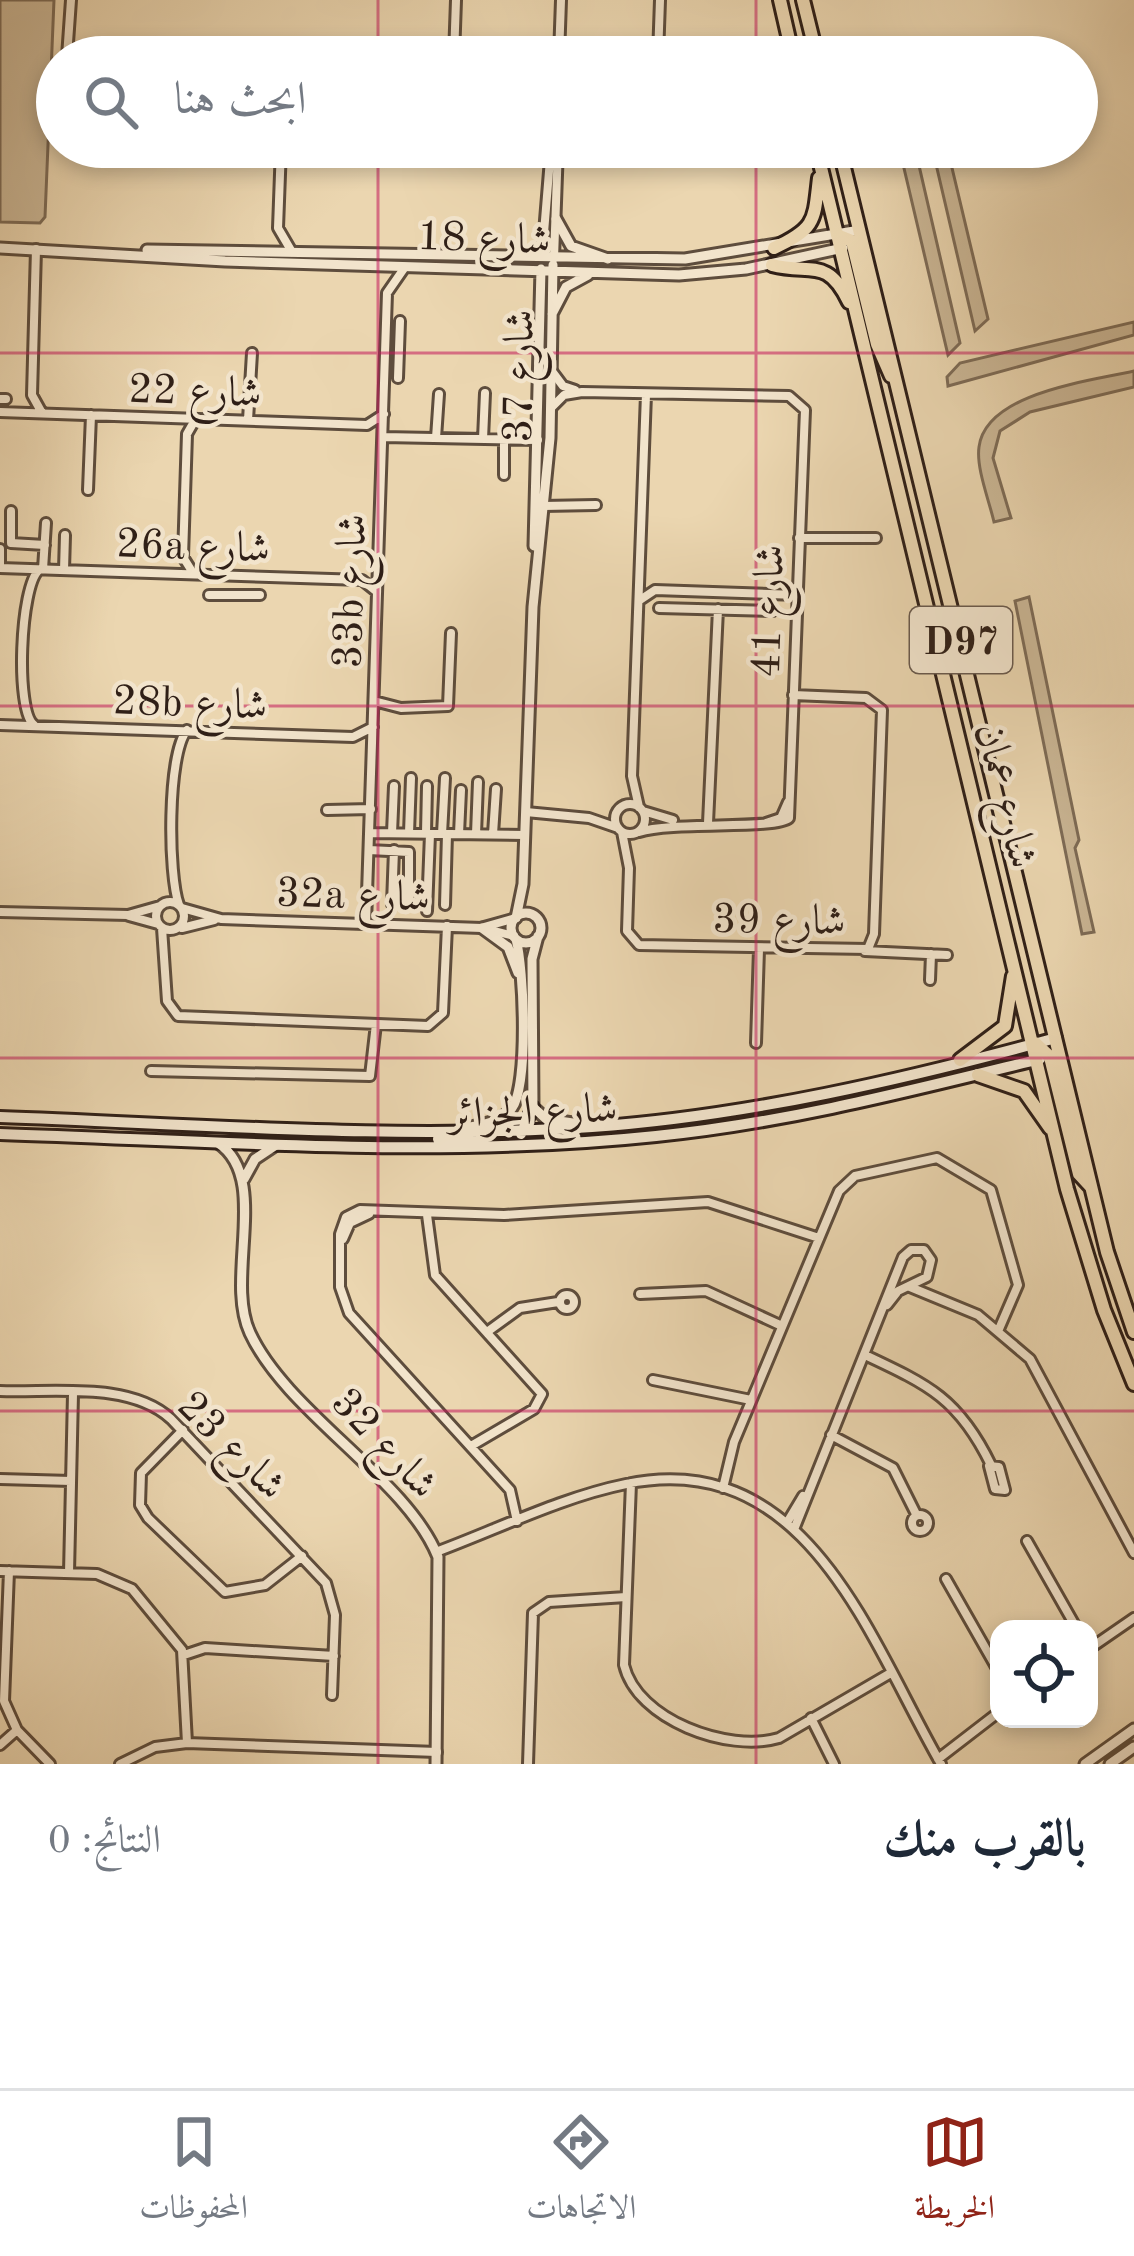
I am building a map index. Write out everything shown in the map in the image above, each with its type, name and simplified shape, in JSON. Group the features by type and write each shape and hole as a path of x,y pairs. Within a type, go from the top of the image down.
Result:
{"main road":[{"path":"780,0 789,36"},
{"path":"802,0 811,36"},
{"name":"شارع عمان","path":"821,168 851,241 899,387 1049,1049 1056,1140 1092,1273 1134,1384"},
{"name":"شارع عمان","path":"842,168 857,315 1013,957 1049,1049 1134,1332"},
{"path":"774,248 803,233 814,220 822,172"},
{"path":"772,265 825,271 857,315"},
{"path":"1005,920 1017,939 1049,1049"},
{"path":"960,1060 992,1041 1005,1026 1012,1004 1013,957"},
{"name":"شارع الجزائر","path":"0,1118 453,1130 592,1127 788,1100 960,1060 1049,1049"},
{"name":"شارع الجزائر","path":"0,1134 546,1144 653,1137 800,1115 978,1075 1049,1049"},
{"path":"978,1075 1024,1091 1056,1140"},
{"path":"315,1142 330,1137 515,1136 526,1130 533,1107"}],"street":[{"path":"70,36 71,0"},
{"path":"455,36 456,0"},
{"path":"560,36 561,0"},
{"path":"659,36 660,0"},
{"path":"280,168 278,228 293,253"},
{"name":"شارع 37","path":"516,918 523,884 538,440 555,168"},
{"name":"شارع 37","path":"548,258 556,219 556,168"},
{"path":"556,219 571,246 608,259"},
{"path":"261,252 278,228"},
{"name":"شارع 18","path":"100,252 696,259 851,241"},
{"name":"شارع 18","path":"0,248 405,267 695,274 772,265 851,241"},
{"path":"36,249 32,395 42,413"},
{"name":"33b شارع","path":"366,924 387,289 405,267"},
{"name":"شارع 37","path":"533,607 550,409 547,272"},
{"path":"550,319 566,287 593,273"},
{"path":"398,378 400,321"},
{"path":"386,350 399,350"},
{"path":"248,420 252,353"},
{"path":"550,368 563,386 582,392"},
{"path":"483,439 485,393"},
{"path":"436,438 439,394"},
{"path":"550,409 564,394 646,394 632,776 645,824 639,832"},
{"name":"شارع 41","path":"646,394 776,397 798,406 803,429 789,795 783,816 762,824 707,823"},
{"name":"شارع 22","path":"0,412 367,424 384,413"},
{"path":"88,490 91,416"},
{"path":"194,574 183,557 187,434 197,418"},
{"path":"383,437 538,440"},
{"path":"504,439 504,475"},
{"path":"543,506 596,506"},
{"path":"10,511 11,543 45,545"},
{"path":"34,726 22,711 26,588 42,569 46,523"},
{"path":"64,570 65,536"},
{"path":"799,538 875,538"},
{"path":"0,549 0,568"},
{"name":"26a شارع","path":"0,568 362,580 378,593"},
{"path":"236,595 237,575"},
{"path":"639,601 655,590 797,596"},
{"path":"589,818 639,832 680,822 707,823 709,592"},
{"path":"658,608 771,611 770,594"},
{"path":"209,595 260,595"},
{"path":"374,701 401,708 448,706 452,633"},
{"name":"شارع 39","path":"620,830 629,868 627,931 639,945 865,951 874,940 882,710 866,698 793,695"},
{"name":"28b شارع","path":"0,724 353,737 374,726"},
{"path":"177,929 184,920 172,875 177,750 187,730"},
{"path":"409,833 411,778"},
{"path":"445,778 445,904"},
{"path":"476,834 478,782"},
{"path":"392,833 394,786"},
{"path":"427,911 428,786"},
{"path":"493,834 496,789"},
{"path":"459,834 461,790"},
{"path":"327,810 370,809"},
{"path":"526,816 589,818 641,809 680,822"},
{"path":"619,810 620,830"},
{"path":"370,833 525,835"},
{"path":"369,850 411,855 409,904"},
{"path":"392,904 394,850"},
{"name":"شارع 37","path":"523,884 532,915"},
{"path":"0,913 128,915 160,906 167,950 166,1000 178,1016 428,1026 440,1019 447,926"},
{"name":"32a شارع","path":"160,906 180,906 221,919"},
{"path":"128,915 160,926"},
{"path":"453,1130 499,1120 515,1102 522,988 516,918 532,915 540,924 532,958 533,1107 546,1119 592,1127"},
{"name":"32a شارع","path":"482,928 516,918"},
{"name":"32a شارع","path":"160,926 177,929 221,919 447,926 482,928 515,937"},
{"path":"482,928 512,953 522,988"},
{"path":"515,937 528,943 538,936"},
{"path":"874,940 885,952"},
{"path":"756,1043 759,949"},
{"path":"865,951 947,955"},
{"path":"929,980 931,954"},
{"path":"151,1071 370,1076 376,1024"},
{"path":"209,1140 232,1154 244,1179"},
{"path":"244,1179 259,1155 285,1142"},
{"path":"718,1487 818,1242 850,1178 932,1158 946,1161 996,1198 1018,1286 999,1329"},
{"name":"شارع 32","path":"244,1179 240,1288 252,1336 306,1405 423,1529 436,1552 441,1578 437,1758"},
{"path":"522,1520 515,1498 350,1312 340,1287 341,1247 350,1223 376,1213 581,1213 699,1202 818,1242"},
{"path":"432,1215 435,1275 542,1397 534,1409 471,1446"},
{"path":"792,1524 903,1257 921,1249 930,1257 927,1277 932,1291 999,1329 1050,1387 1134,1552"},
{"path":"886,1306 927,1277"},
{"path":"910,1287 943,1298"},
{"path":"640,1294 701,1290 784,1323"},
{"path":"487,1332 520,1308 558,1302"},
{"path":"864,1358 904,1374 959,1409 991,1465"},
{"path":"653,1380 709,1388 750,1403"},
{"name":"شارع 23","path":"0,1390 141,1400 183,1430 302,1556 332,1596 332,1695"},
{"path":"69,1573 73,1394"},
{"path":"183,1430 142,1469 140,1500 148,1519 225,1592 265,1585 302,1556"},
{"path":"830,1439 869,1454 896,1472 916,1514"},
{"path":"0,1479 71,1481"},
{"path":"436,1552 626,1484 718,1487 792,1524 830,1568 938,1759 990,1718"},
{"path":"626,1484 625,1672 633,1689 657,1712 752,1742 778,1738 888,1671"},
{"path":"1027,1541 1072,1620"},
{"path":"50,1764 17,1730 4,1701 5,1571 105,1576 126,1585 158,1616 184,1655 187,1743"},
{"path":"946,1579 990,1656"},
{"path":"531,1763 536,1609 559,1602 626,1598"},
{"path":"1098,1643 1134,1618"},
{"path":"184,1655 205,1648 334,1656"},
{"path":"811,1718 834,1764"},
{"path":"0,1745 17,1730"},
{"path":"1084,1764 1134,1730"},
{"path":"121,1764 146,1750 187,1743 437,1758"},
{"path":"1110,1764 1134,1747"}],"shaded area":[{"path":"0,0 54,0 53,36 36,36 36,168 47,168 45,217 40,223 0,222"},
{"path":"904,168 920,168 960,343 948,355"},
{"path":"937,168 952,168 988,319 975,331"},
{"path":"1134,322 1134,335 948,386 947,377 960,363"},
{"path":"1134,371 1134,387 1030,412 1000,431 993,458 1011,518 994,522 979,455 986,428 1000,413 1043,392"},
{"path":"1029,597 1094,932 1082,934 1015,601"}]}
